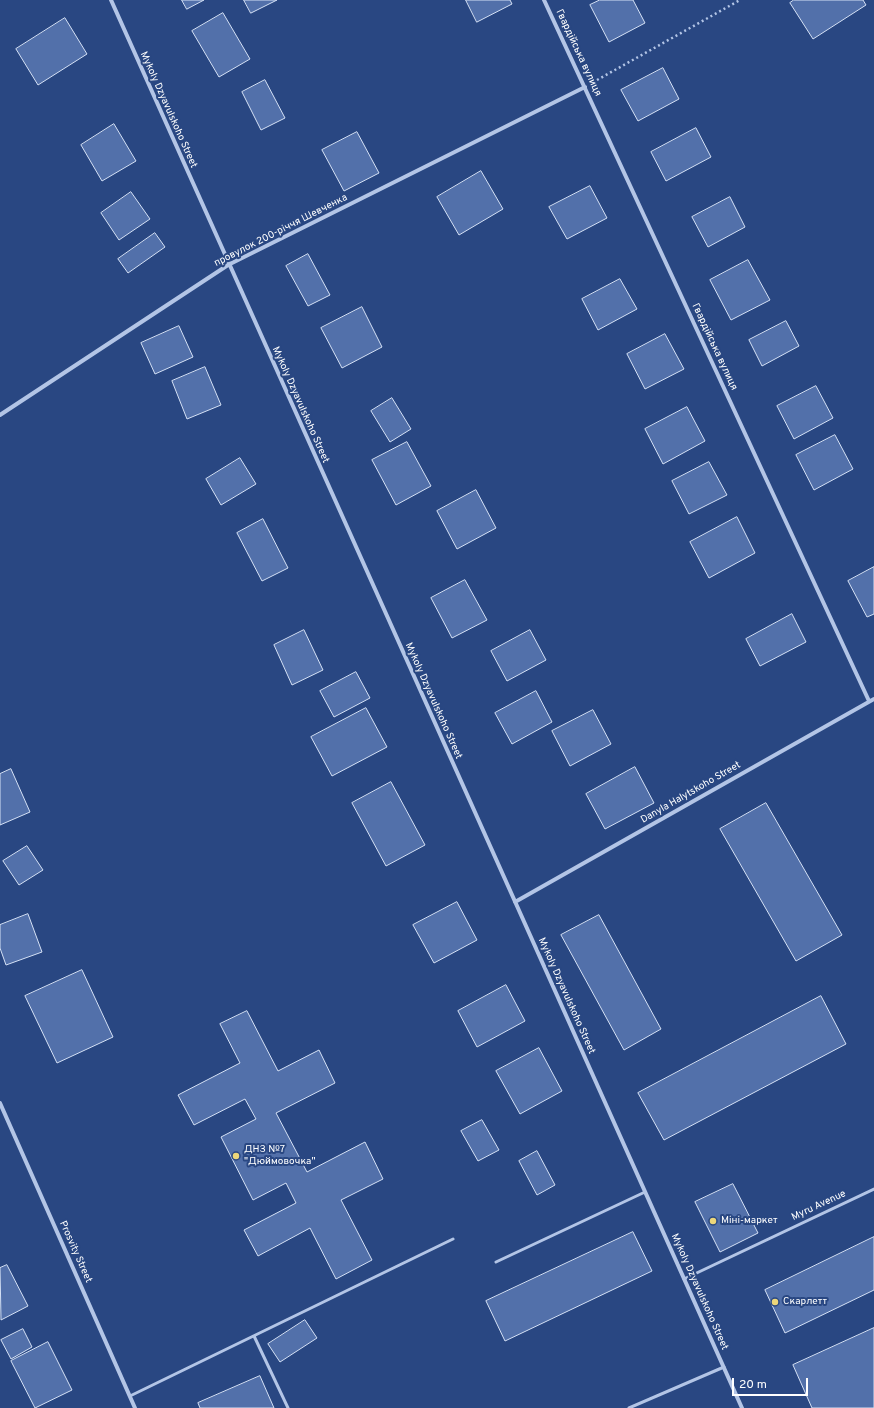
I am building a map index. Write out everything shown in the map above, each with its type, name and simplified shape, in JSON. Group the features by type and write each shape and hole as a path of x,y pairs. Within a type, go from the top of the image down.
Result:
{"street":[{"name":"Mykoly Dzyavulskoho Street","path":"111,0 228,265 742,1408"},
{"name":"Гвардійська вулиця","path":"544,0 869,701"},
{"name":"провулок 200-річчя Шевченка","path":"0,415 228,265 585,87"},
{"name":"Danyla Halytskoho Street","path":"515,902 874,699"},
{"name":"Prosvity Street","path":"0,1103 135,1408"}],"lane":[{"name":"Myru Avenue","path":"684,1279 874,1189"},
{"path":"496,1262 645,1192"},
{"path":"130,1396 453,1239"},
{"path":"254,1336 288,1408"},
{"path":"629,1408 724,1367"}],"path":[{"path":"585,87 740,0"}],"building":[{"path":"182,0 204,0 187,9"},
{"path":"244,0 277,0 251,13"},
{"path":"466,0 510,0 512,4 477,22"},
{"path":"600,0 633,0 645,23 609,42 590,5"},
{"path":"794,0 863,0 866,5 813,39 790,3"},
{"path":"223,13 250,59 219,77 192,31"},
{"path":"65,18 87,54 38,85 16,49"},
{"path":"663,68 679,99 638,121 621,90"},
{"path":"265,80 285,118 261,130 242,92"},
{"path":"114,124 136,161 102,181 81,145"},
{"path":"696,128 711,157 666,181 651,152"},
{"path":"357,132 379,173 344,191 322,150"},
{"path":"481,171 503,209 459,235 437,197"},
{"path":"590,186 607,218 567,239 549,207"},
{"path":"131,192 150,219 119,240 101,213"},
{"path":"730,197 745,227 708,247 692,217"},
{"path":"155,233 165,247 128,273 118,259"},
{"path":"308,254 330,295 308,306 286,266"},
{"path":"748,260 770,300 731,320 710,280"},
{"path":"620,279 637,309 598,330 582,299"},
{"path":"362,307 382,347 342,368 321,328"},
{"path":"786,321 799,346 762,366 749,340"},
{"path":"179,326 193,357 155,374 141,343"},
{"path":"665,334 684,369 645,389 627,354"},
{"path":"205,367 221,405 187,419 172,381"},
{"path":"816,386 833,418 794,439 777,406"},
{"path":"392,398 411,429 390,442 371,411"},
{"path":"687,407 705,441 663,464 645,429"},
{"path":"835,435 853,469 814,490 796,455"},
{"path":"407,442 431,486 396,505 372,460"},
{"path":"240,458 256,484 221,505 206,479"},
{"path":"709,462 727,495 689,514 672,481"},
{"path":"476,490 496,528 457,549 437,511"},
{"path":"737,517 755,553 709,578 690,542"},
{"path":"263,519 288,568 262,581 237,533"},
{"path":"874,567 874,614 867,617 848,581"},
{"path":"465,580 487,620 452,638 431,598"},
{"path":"792,614 806,642 760,666 746,639"},
{"path":"304,630 323,670 292,685 274,645"},
{"path":"530,630 546,660 507,681 491,651"},
{"path":"356,672 370,698 334,717 320,691"},
{"path":"536,691 552,722 512,744 495,713"},
{"path":"366,708 387,747 332,776 311,737"},
{"path":"593,710 611,744 570,766 552,731"},
{"path":"635,767 654,803 605,829 586,794"},
{"path":"11,769 30,812 0,825 0,774"},
{"path":"391,782 425,845 386,866 352,803"},
{"path":"766,803 842,935 796,961 720,829"},
{"path":"27,846 43,870 19,885 3,861"},
{"path":"457,902 477,940 434,963 413,925"},
{"path":"28,914 42,952 6,965 0,948 0,925"},
{"path":"599,915 661,1029 624,1050 561,935"},
{"path":"82,970 113,1037 57,1063 25,996"},
{"path":"506,985 525,1021 477,1047 458,1011"},
{"path":"821,996 846,1044 664,1140 638,1093"},
{"path":"247,1011 278,1071 319,1050 335,1083 276,1113 307,1172 365,1142 383,1179 341,1200 372,1260 336,1279 310,1228 258,1256 244,1230 296,1203 286,1183 253,1200 221,1137 256,1119 245,1099 194,1125 178,1095 240,1063 220,1024"},
{"path":"539,1048 562,1091 520,1114 496,1071"},
{"path":"482,1120 499,1150 478,1161 461,1131"},
{"path":"537,1151 555,1185 537,1195 519,1161"},
{"path":"733,1184 758,1233 720,1252 695,1202"},
{"path":"633,1232 652,1271 505,1341 486,1301"},
{"path":"874,1237 874,1290 785,1333 765,1290"},
{"path":"7,1265 28,1306 1,1320 0,1268"},
{"path":"305,1320 317,1338 280,1362 268,1344"},
{"path":"874,1328 874,1408 812,1408 793,1365"},
{"path":"23,1329 32,1347 11,1359 1,1340"},
{"path":"48,1342 72,1390 35,1408 11,1361"},
{"path":"260,1376 274,1408 200,1408 198,1403"}],"place":[{"name":"ДНЗ №7 \"Дюймовочка\"","path":"236,1156"},
{"name":"Міні-маркет","path":"713,1221"},
{"name":"Скарлетт","path":"775,1302"}]}
